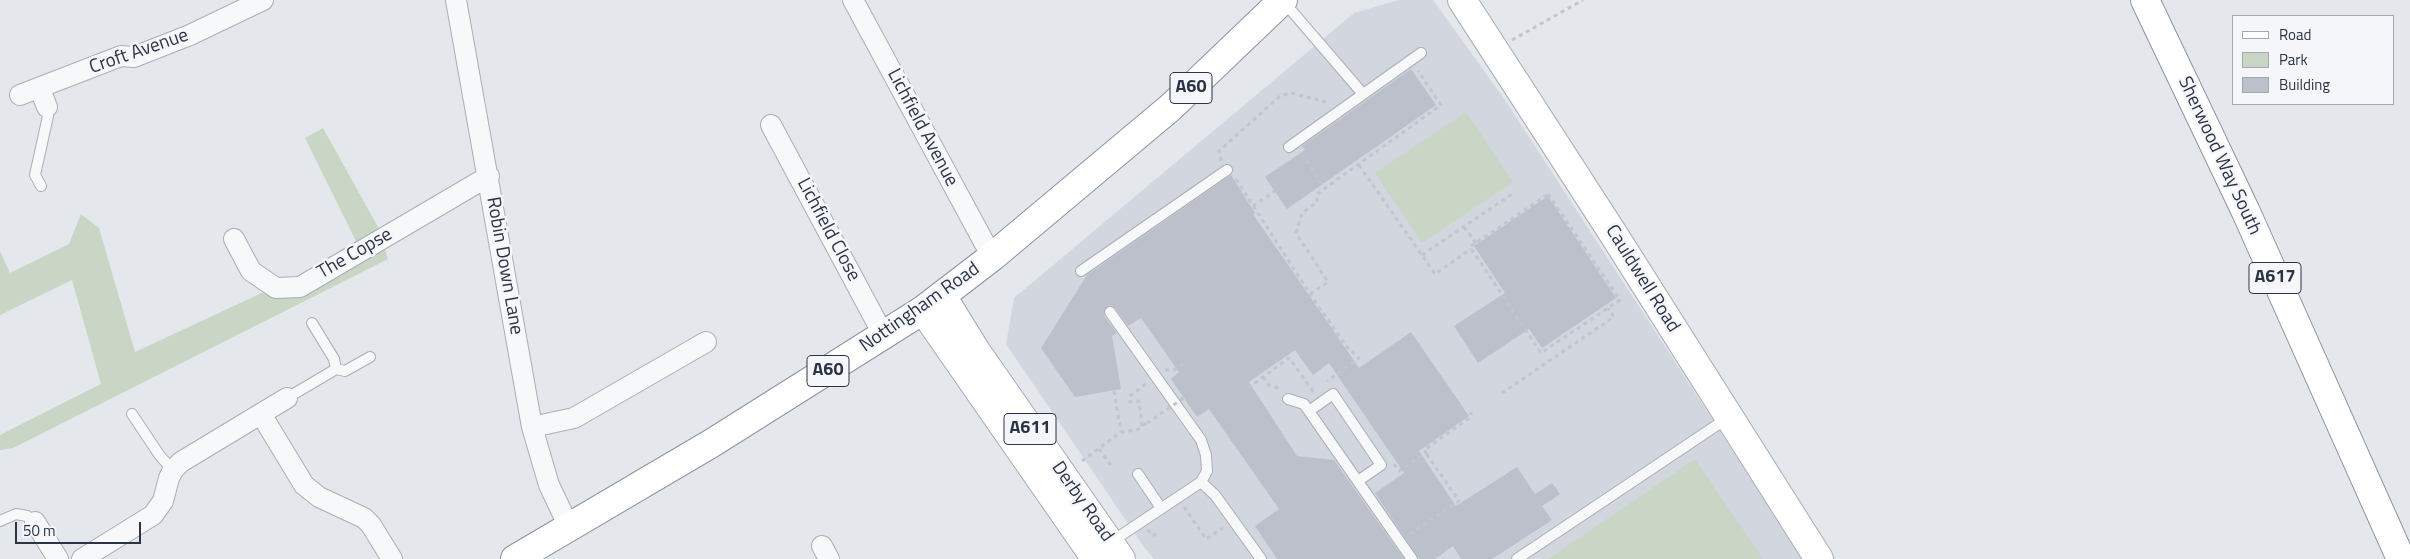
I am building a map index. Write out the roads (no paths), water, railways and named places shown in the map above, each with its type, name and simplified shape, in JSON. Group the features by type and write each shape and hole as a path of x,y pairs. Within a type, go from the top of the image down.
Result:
{"main road":[{"name":"Nottingham Road","path":"515,559 712,443 884,336 932,303 992,257 1171,107 1283,0"},
{"name":"Cauldwell Road","path":"1462,0 1819,559"},
{"name":"Sherwood Way South","path":"2144,0 2246,212 2400,559"},
{"name":"Derby Road","path":"932,303 976,351 1109,554"}],"street":[{"name":"Croft Avenue","path":"20,96 121,56 134,57 174,41 263,0"},
{"name":"Robin Down Lane","path":"456,0 489,176 532,427 549,485 569,527"},
{"name":"Lichfield Avenue","path":"853,0 992,257"},
{"path":"40,88 47,108"},
{"name":"Lichfield Close","path":"771,125 884,336"},
{"name":"The Copse","path":"234,239 250,271 276,288 300,286 489,176"},
{"path":"532,427 574,418 706,342"},
{"path":"82,559 153,515 163,501 168,478 181,462 287,398"},
{"path":"261,414 304,485 319,497 364,518 371,525 392,559"},
{"path":"35,522 58,559"}],"lane":[{"path":"1283,0 1363,94"},
{"path":"1292,145 1421,53"},
{"path":"42,186 35,174 48,116 47,108"},
{"path":"1081,271 1226,170"},
{"path":"1109,554 1161,508 1201,482 1207,471 1206,455 1201,440 1110,312"},
{"path":"312,323 334,359 336,369"},
{"path":"287,398 336,369 345,371 370,357"},
{"path":"1309,411 1333,394 1381,465 1358,481"},
{"path":"1288,400 1304,404 1412,559"},
{"path":"132,414 160,456 173,470"},
{"path":"1517,559 1730,417"},
{"path":"1138,474 1161,508"},
{"path":"1201,482 1215,495 1261,559"},
{"path":"0,521 16,514 27,516 35,522"}]}
